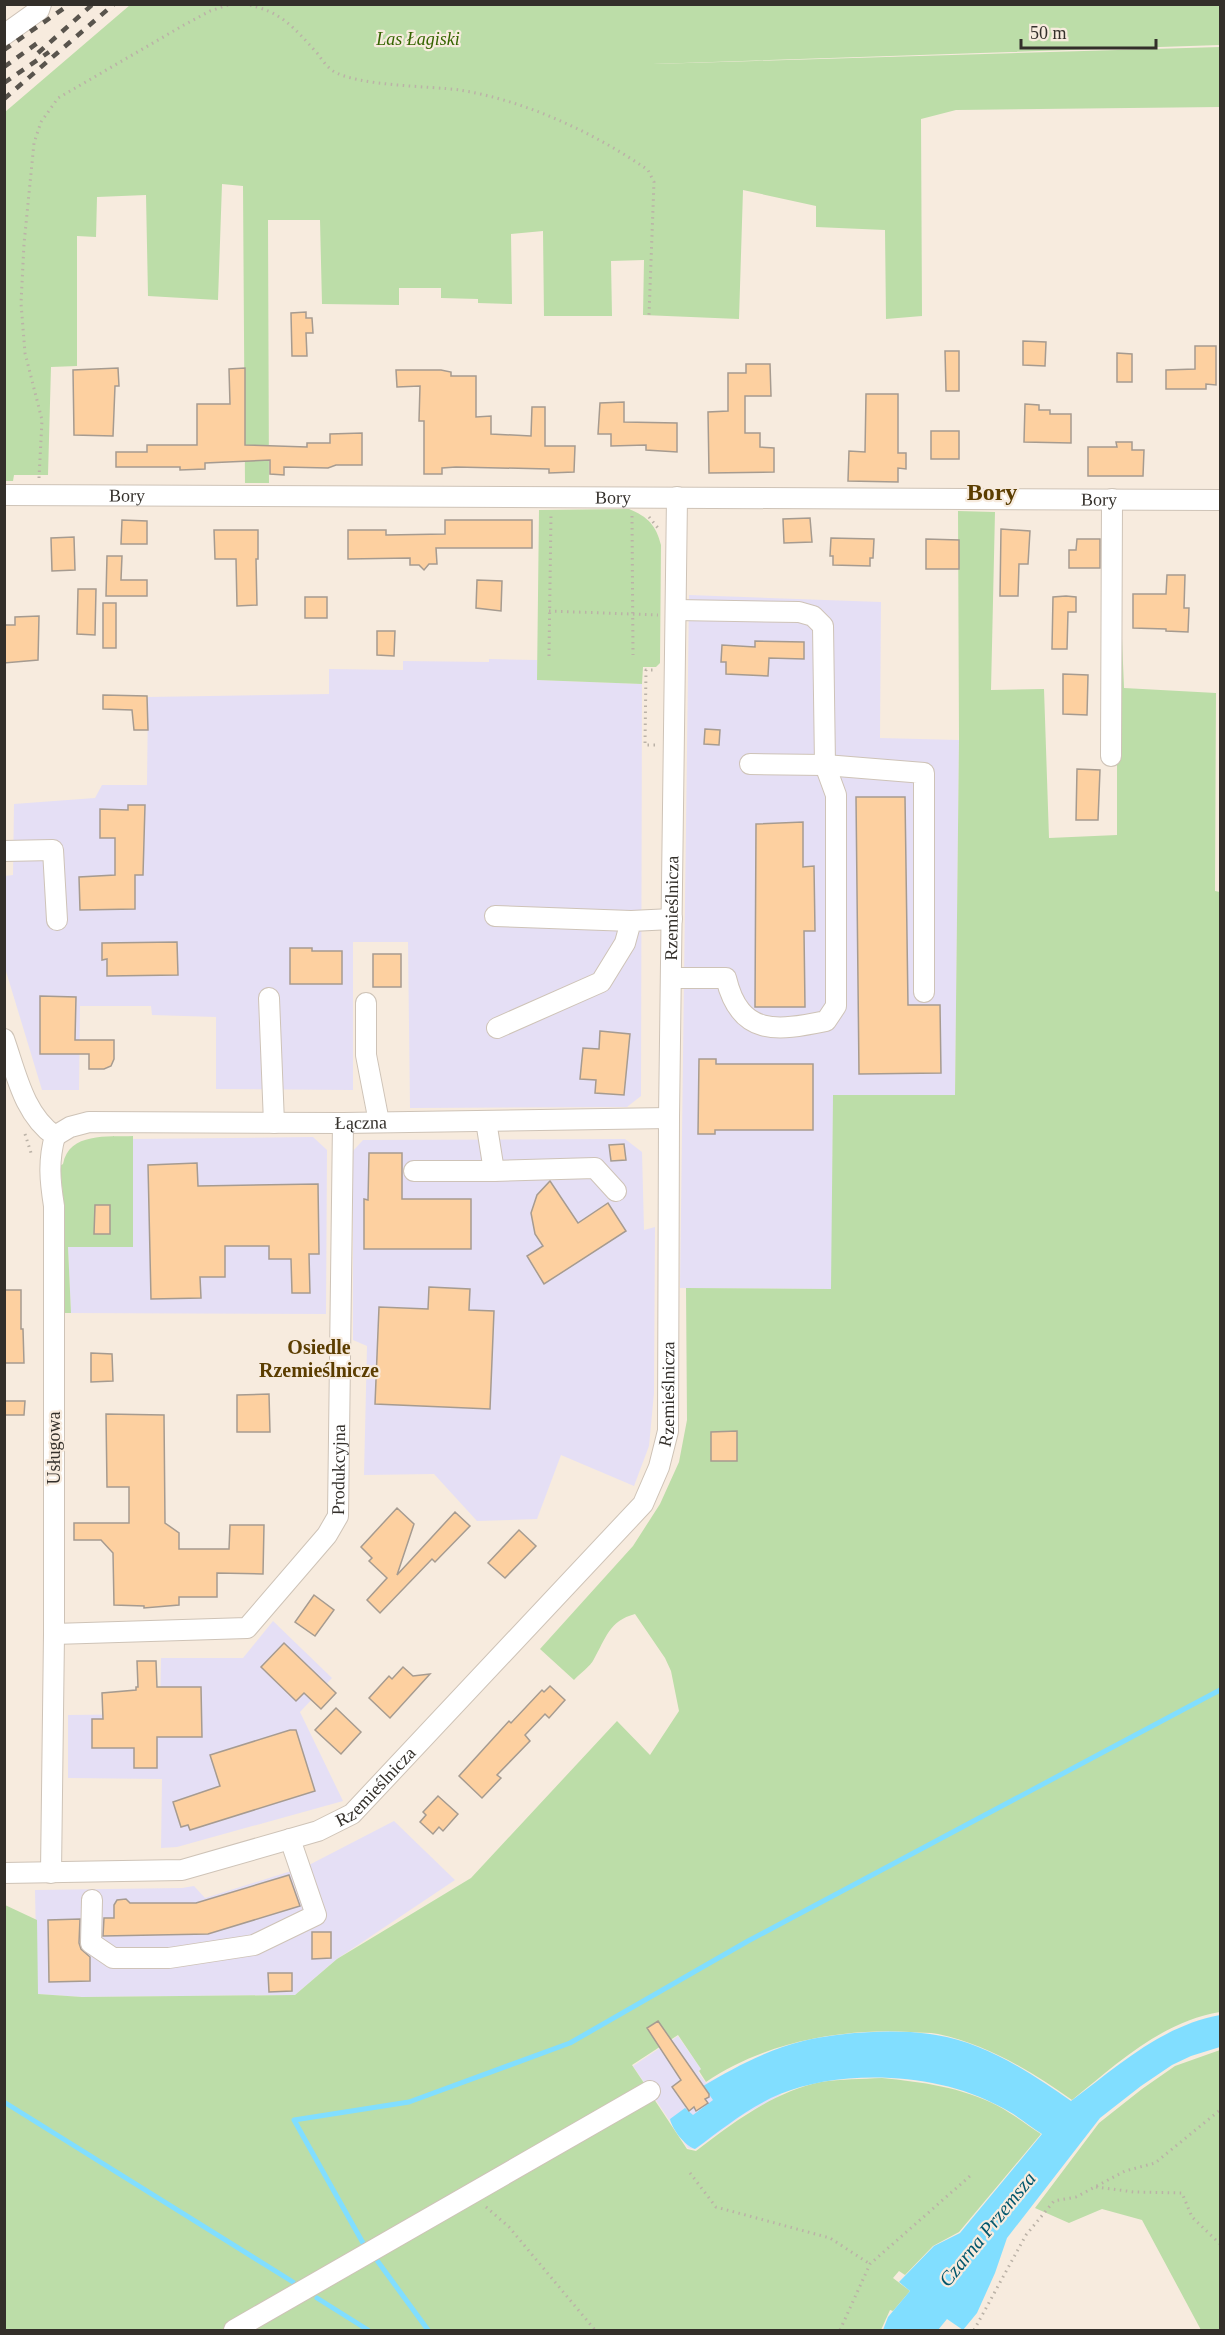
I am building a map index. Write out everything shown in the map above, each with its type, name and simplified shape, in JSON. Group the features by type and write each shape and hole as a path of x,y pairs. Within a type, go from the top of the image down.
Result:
{"street":[{"path":"4,35 39,10 41,4"},
{"name":"Bory","path":"4,495 1221,500"},
{"name":"Rzemieślnicza","path":"4,1873 182,1870 318,1831 352,1814 643,1504 658,1467 668,1431 672,919 669,613 677,496"},
{"path":"1112,756 1113,499"},
{"path":"669,613 799,612 813,616 823,626 825,765 836,795 836,1006 826,1021 793,1028 754,1024 738,1011 730,996 726,978 671,978"},
{"path":"750,764 825,765 924,773 924,992"},
{"path":"4,851 53,850 57,920"},
{"path":"495,916 631,921 672,919"},
{"path":"497,1028 602,982 625,943 631,921"},
{"path":"269,998 274,1123"},
{"path":"366,1003 366,1055 379,1122"},
{"path":"4,1039 27,1103 43,1128 55,1136"},
{"name":"Łączna","path":"55,1136 70,1127 89,1122 343,1123 669,1118"},
{"path":"486,1120 494,1171"},
{"name":"Produkcyjna","path":"54,1634 247,1628 327,1535 338,1516 349,1323 343,1123"},
{"name":"Usługowa","path":"51,1873 54,1634 54,1206 49,1170 55,1136"},
{"path":"414,1171 595,1168 616,1191"},
{"path":"92,1900 91,1943 113,1958 169,1958 254,1945 316,1915 290,1839"},
{"path":"234,2331 650,2091"}],"path":[{"path":"38,495 42,420 25,353 21,303 34,142 42,122 58,98 184,25 210,11 231,4"},
{"path":"244,4 267,9 287,21 333,71 353,79 458,90 492,96 576,128 648,170 654,182 649,315"},
{"path":"549,656 551,507"},
{"path":"632,508 633,655"},
{"path":"646,514 655,522 661,536"},
{"path":"549,611 669,613"},
{"path":"661,745 645,745 645,723 646,670 662,670"},
{"path":"974,2331 1026,2235 1054,2201 1076,2197 1125,2171 1155,2163 1221,2110"},
{"path":"690,2172 716,2207 830,2238 870,2264"},
{"path":"840,2331 870,2264 970,2176"},
{"path":"1096,2187 1134,2192 1182,2193 1192,2217 1221,2244"},
{"path":"470,2194 509,2227 595,2331"}],"shaded area":[{"path":"689,595 881,602 880,738 959,740 955,1096 833,1095 832,1289 680,1288"},
{"path":"489,659 537,660 537,680 642,684 641,1096 627,1107 410,1108 408,942 353,942 353,1090 216,1089 216,1017 152,1015 151,1006 80,1006 79,1090 42,1090 5,968 5,876 13,875 14,804 95,798 102,785 147,785 148,697 329,694 329,669 403,670 403,661 489,662"},
{"path":"313,1137 327,1150 326,1314 71,1313 68,1247 133,1247 133,1139"},
{"path":"625,1139 642,1152 644,1230 655,1227 654,1393 649,1446 634,1486 561,1455 537,1519 477,1521 434,1474 364,1475 367,1346 353,1340 353,1151 363,1140"},
{"path":"273,1621 332,1678 300,1712 343,1801 177,1847 161,1848 162,1779 68,1778 68,1715 160,1714 161,1658 243,1658"},
{"path":"394,1821 455,1880 337,1959 295,1995 82,1997 37,1994 35,1890 194,1886 205,1898 307,1866"},
{"path":"678,2036 701,2069 698,2072 706,2083 759,2057 781,2095 743,2115 696,2149 688,2148 633,2066"}],"green space":[{"name":"Las Łagiski","path":"130,5 1220,5 1220,45 653,64 1220,47 1220,107 956,110 921,119 922,316 886,319 885,230 816,227 816,206 743,190 739,319 643,315 644,260 611,261 612,316 544,316 543,231 511,234 512,304 478,303 478,299 441,298 441,288 399,288 399,305 322,304 320,220 268,220 269,483 245,483 243,186 222,184 218,300 148,296 146,195 97,197 96,237 77,236 77,366 51,367 48,475 14,475 13,481 5,481 5,112"},
{"path":"629,509 650,522 657,532 661,545 660,663 656,667 643,667 642,684 537,680 539,510"},
{"path":"958,511 995,512 991,690 1044,689 1049,838 1117,835 1117,514 1124,688 1216,693 1215,891 1220,892 1220,2012 1199,2017 1159,2034 1123,2059 1072,2100 1025,2069 992,2052 935,2033 858,2032 804,2041 753,2057 706,2082 699,2071 701,2069 678,2035 632,2065 646,2086 222,2330 5,2330 5,1905 37,1920 38,1994 82,1997 295,1995 337,1959 471,1878 617,1721 650,1755 679,1711 671,1671 665,1658 635,1614 619,1621 609,1631 592,1662 574,1680 540,1649 633,1546 660,1504 679,1462 687,1420 686,1288 831,1289 833,1095 955,1095 959,740"},
{"path":"133,1136 133,1247 68,1247 71,1313 64,1313 64,1205 60,1166 73,1146 81,1141 101,1137"},
{"path":"1220,2050 1220,2330 1201,2330 1142,2220 1102,2209 1069,2223 1035,2208 1099,2123 1175,2066"},
{"path":"882,2078 926,2084 970,2094 1004,2109 1041,2134 959,2232 933,2246 905,2275 899,2271 893,2278 910,2291 893,2311 890,2310 881,2330 247,2330 652,2096 687,2149 696,2151 755,2109 787,2093 821,2082"}],"water":[{"name":"Czarna Przemsza","path":"1220,2015 1220,2047 1172,2065 1100,2118 1007,2238 995,2273 977,2313 963,2330 947,2319 938,2330 883,2330 888,2317 910,2291 899,2282 934,2246 960,2233 1042,2134 1005,2109 975,2095 920,2081 891,2078 832,2080 780,2094 747,2112 695,2149 679,2137 670,2119 685,2108 693,2115 713,2100 703,2086 764,2054 803,2041 870,2032 921,2033 973,2045 1007,2060 1071,2101 1123,2061 1159,2038 1199,2020"}],"building":[{"path":"306,312 306,318 312,318 313,333 306,333 307,356 292,356 291,313"},
{"path":"1023,341 1046,342 1045,366 1023,365"},
{"path":"1195,346 1216,346 1216,385 1206,384 1206,389 1166,389 1166,370 1195,369"},
{"path":"945,351 959,351 959,391 946,391"},
{"path":"1117,353 1132,354 1132,382 1117,382"},
{"path":"746,364 770,364 771,396 745,396 745,433 760,433 760,447 774,448 774,472 709,473 708,412 728,411 728,373 746,373"},
{"path":"118,368 119,386 115,386 113,436 74,435 73,370"},
{"path":"245,368 245,445 307,447 307,443 330,443 330,434 362,433 362,465 336,465 328,468 284,467 284,475 270,474 270,460 205,463 205,469 116,467 116,452 147,452 147,445 197,445 197,404 230,404 229,369"},
{"path":"396,370 441,370 451,372 451,376 476,376 476,417 491,416 491,434 531,436 532,407 545,407 545,446 575,446 574,472 549,473 549,469 456,467 442,468 442,474 424,474 424,421 419,421 420,386 397,387"},
{"path":"866,394 898,394 898,453 906,453 906,469 898,468 898,482 848,481 849,451 865,452"},
{"path":"624,402 624,422 677,423 677,452 646,450 646,445 611,446 611,434 598,434 600,403"},
{"path":"1025,404 1039,405 1039,410 1050,410 1050,414 1071,414 1071,443 1024,442"},
{"path":"931,431 959,431 959,459 931,459"},
{"path":"1116,442 1132,442 1132,450 1144,450 1143,476 1088,476 1088,447 1117,447"},
{"path":"810,518 812,542 784,543 783,519"},
{"path":"122,520 147,521 147,544 121,544"},
{"path":"445,520 532,520 532,548 436,548 437,564 429,564 424,570 419,565 410,565 410,558 348,559 348,530 386,530 386,535 445,534"},
{"path":"1001,529 1030,531 1028,564 1019,564 1018,596 1000,596"},
{"path":"214,530 258,530 257,605 237,606 236,559 215,559"},
{"path":"74,537 75,570 52,571 51,538"},
{"path":"831,538 874,539 870,566 833,565 833,556 830,556"},
{"path":"926,539 959,540 959,569 926,569"},
{"path":"1077,539 1100,539 1100,568 1069,568 1069,550 1076,550"},
{"path":"107,556 122,556 121,580 147,580 147,596 106,596"},
{"path":"1167,575 1185,575 1184,608 1189,608 1188,632 1133,628 1133,594 1166,594"},
{"path":"477,580 502,581 501,611 476,608"},
{"path":"78,589 96,589 95,635 77,634"},
{"path":"305,597 327,597 327,618 305,618"},
{"path":"1053,597 1076,597 1076,612 1068,612 1067,649 1052,649"},
{"path":"103,603 116,603 116,648 103,648"},
{"path":"39,616 38,660 4,663 4,625 15,625 15,617"},
{"path":"377,631 395,631 394,656 377,655"},
{"path":"755,641 804,642 804,659 769,658 768,676 726,674 726,662 721,662 722,645 755,647"},
{"path":"1063,674 1088,675 1087,715 1063,714"},
{"path":"103,695 147,696 148,730 134,730 132,710 103,709"},
{"path":"705,729 720,730 719,745 704,744"},
{"path":"1077,769 1100,770 1098,820 1076,820"},
{"path":"856,797 905,797 908,1005 940,1005 941,1073 859,1074"},
{"path":"128,805 145,805 143,875 135,875 135,909 80,910 79,877 115,875 115,838 100,838 100,809 128,810"},
{"path":"803,822 803,867 814,866 815,931 804,931 805,1007 755,1007 756,824"},
{"path":"177,942 178,975 107,976 107,959 102,960 102,943"},
{"path":"290,948 342,951 342,984 290,984"},
{"path":"373,954 401,954 401,987 373,987"},
{"path":"40,996 76,997 75,1040 114,1040 114,1059 111,1066 104,1069 89,1069 89,1054 40,1054"},
{"path":"600,1031 630,1034 624,1095 595,1093 596,1080 580,1079 583,1048 599,1049"},
{"path":"699,1059 716,1059 716,1064 813,1064 813,1130 715,1130 715,1134 698,1134"},
{"path":"624,1144 626,1160 611,1161 609,1145"},
{"path":"369,1153 402,1153 402,1199 471,1199 471,1249 364,1249 364,1199 368,1200"},
{"path":"197,1163 198,1186 318,1184 319,1254 309,1254 310,1293 292,1293 291,1259 269,1259 269,1246 225,1246 225,1277 200,1277 201,1298 151,1299 148,1165"},
{"path":"550,1181 578,1223 608,1203 626,1231 544,1284 527,1256 543,1246 535,1234 531,1213 537,1195"},
{"path":"95,1205 110,1205 110,1234 94,1234"},
{"path":"429,1287 470,1289 469,1310 494,1311 490,1409 375,1404 379,1307 428,1309"},
{"path":"5,1290 21,1290 24,1363 4,1363"},
{"path":"91,1353 112,1354 113,1381 91,1382"},
{"path":"269,1394 270,1432 237,1432 237,1395"},
{"path":"4,1401 25,1401 24,1415 4,1415"},
{"path":"106,1414 164,1415 165,1523 179,1533 179,1549 229,1549 230,1525 264,1525 263,1574 217,1573 217,1597 179,1597 179,1605 144,1608 144,1606 114,1605 113,1553 101,1540 74,1540 74,1523 129,1523 129,1487 107,1487"},
{"path":"737,1431 737,1461 711,1461 711,1432"},
{"path":"397,1508 414,1524 397,1575 455,1512 470,1526 435,1562 432,1559 380,1613 367,1600 387,1578 369,1561 372,1558 361,1547"},
{"path":"519,1530 536,1546 505,1578 488,1563"},
{"path":"314,1595 334,1610 315,1636 295,1622"},
{"path":"284,1643 336,1693 321,1709 304,1693 296,1701 261,1667"},
{"path":"137,1661 156,1661 157,1687 201,1687 202,1737 157,1737 157,1768 134,1768 134,1748 92,1748 92,1719 103,1719 102,1693 136,1690 138,1687"},
{"path":"403,1667 413,1676 430,1674 390,1718 369,1698 389,1676 392,1679"},
{"path":"550,1686 565,1700 549,1718 545,1714 525,1735 530,1741 497,1775 501,1778 482,1798 459,1776 509,1721 511,1723 542,1690 544,1692"},
{"path":"336,1708 361,1732 341,1754 315,1730"},
{"path":"296,1730 315,1791 190,1830 188,1825 181,1827 173,1802 220,1786 210,1755"},
{"path":"438,1796 458,1814 443,1831 439,1827 433,1834 420,1822 426,1815 423,1812"},
{"path":"289,1875 300,1906 208,1934 103,1936 104,1918 114,1918 114,1905 117,1900 126,1899 130,1903 196,1903"},
{"path":"80,1919 79,1943 81,1949 90,1957 90,1981 49,1982 48,1920"},
{"path":"312,1932 331,1932 331,1958 312,1959"},
{"path":"268,1973 292,1973 292,1991 269,1992"},
{"path":"658,2021 709,2094 709,2097 705,2099 708,2103 696,2111 694,2107 689,2111 672,2087 681,2080 647,2028"}],"waterway":[{"path":"363,2243 294,2120 409,2102 570,2043 748,1941 1220,1690"},
{"path":"4,2102 293,2282"},
{"path":"376,2259 428,2330"},
{"path":"317,2298 368,2330"}],"railway":[{"path":"4,50 70,4"},
{"path":"38,53 93,4"},
{"path":"4,99 114,4"},
{"path":"4,67 43,39"},
{"path":"4,83 49,52"}],"district":[{"name":"Bory","path":"992,492"},
{"name":"Osiedle Rzemieślnicze","path":"319,1358"}]}
